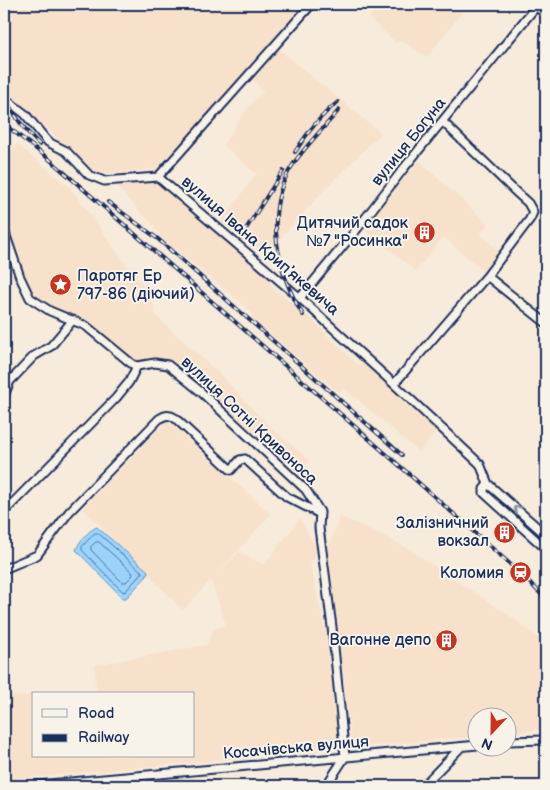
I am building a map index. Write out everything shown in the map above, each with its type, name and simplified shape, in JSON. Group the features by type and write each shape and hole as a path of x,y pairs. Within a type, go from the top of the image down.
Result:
{"street":[{"path":"537,5 546,15"},
{"name":"вулиця Богуна","path":"300,298 358,229 404,168 537,5"},
{"path":"158,177 310,6"},
{"name":"вулиця Івана Крипʼякевича","path":"4,98 25,114 48,142 66,152 89,175 104,181 158,177 300,298 480,464 488,484"},
{"path":"394,384 487,276 530,219 533,212 518,194 443,122"},
{"path":"4,230 20,278 30,298 50,311 90,329 122,357 137,366 129,382 116,398 4,512"},
{"path":"487,276 546,323"},
{"path":"4,396 14,376 34,356 51,346 73,320"},
{"name":"вулиця Сотні Кривоноса","path":"137,366 159,363 168,365 175,370 304,487 320,514 319,528 332,627 345,757"},
{"path":"4,569 37,555 69,512 164,416 171,415 175,418 231,470 240,460 246,459 287,497 320,514"},
{"path":"546,535 488,484 484,489 484,493 546,550"},
{"path":"518,741 544,740"},
{"path":"423,786 461,746"},
{"name":"Косачівська вулиця","path":"27,786 468,746"},
{"path":"326,786 345,757"}],"shaded area":[{"path":"4,4 310,4 157,169 98,174 4,93"},
{"path":"377,4 469,4 427,57 402,41 396,43 369,18 379,6"},
{"path":"278,49 381,133 283,235 267,257 221,222 256,174 223,145 249,106 263,92 252,77"},
{"path":"17,144 70,188 128,267 150,292 155,315 225,379 264,421 310,461 307,465 309,485 171,363 165,359 133,361 89,322 47,306 30,287 25,275 18,274 4,260 4,159"},
{"path":"419,161 488,224 480,234 498,250 483,271 444,237 416,271 362,228"},
{"path":"152,180 186,202 271,277 271,287 304,312 358,365 365,361 438,429 419,452 344,388 339,392 251,318 254,315 238,300 160,237 155,226 120,190 118,183 129,182 135,185"},
{"path":"167,421 271,514 220,570 239,552 264,565 300,519 318,551 310,565 326,632 338,749 4,780 4,697 32,695 32,758 195,758 195,692 84,692 96,691 95,665 207,645 213,629 226,625 211,580 183,610 83,508"},
{"path":"340,517 368,528 410,550 516,620 546,644 546,732 538,730 518,732 518,708 468,708 468,737 352,748 328,548"}],"water":[{"path":"97,527 148,571 146,577 126,598 122,598 76,550 85,536"}],"railway":[{"path":"4,96 20,122 40,145"},
{"path":"295,152 315,125 338,102"},
{"path":"303,315 286,280 280,261 276,221 278,202 283,183 292,166 339,110"},
{"path":"4,124 49,159 401,467 520,573 546,599"},
{"path":"244,232 283,171"},
{"path":"108,202 158,239 402,455"}],"place":[{"name":"Дитячий садок №7 \"Росинка\"","path":"424,232"},
{"name":"Паротяг Ер 797-86 (діючий)","path":"61,285"},
{"name":"Залізничний вокзал","path":"505,532"},
{"name":"Коломия","path":"520,573"},
{"name":"Вагонне депо","path":"447,640"}]}
